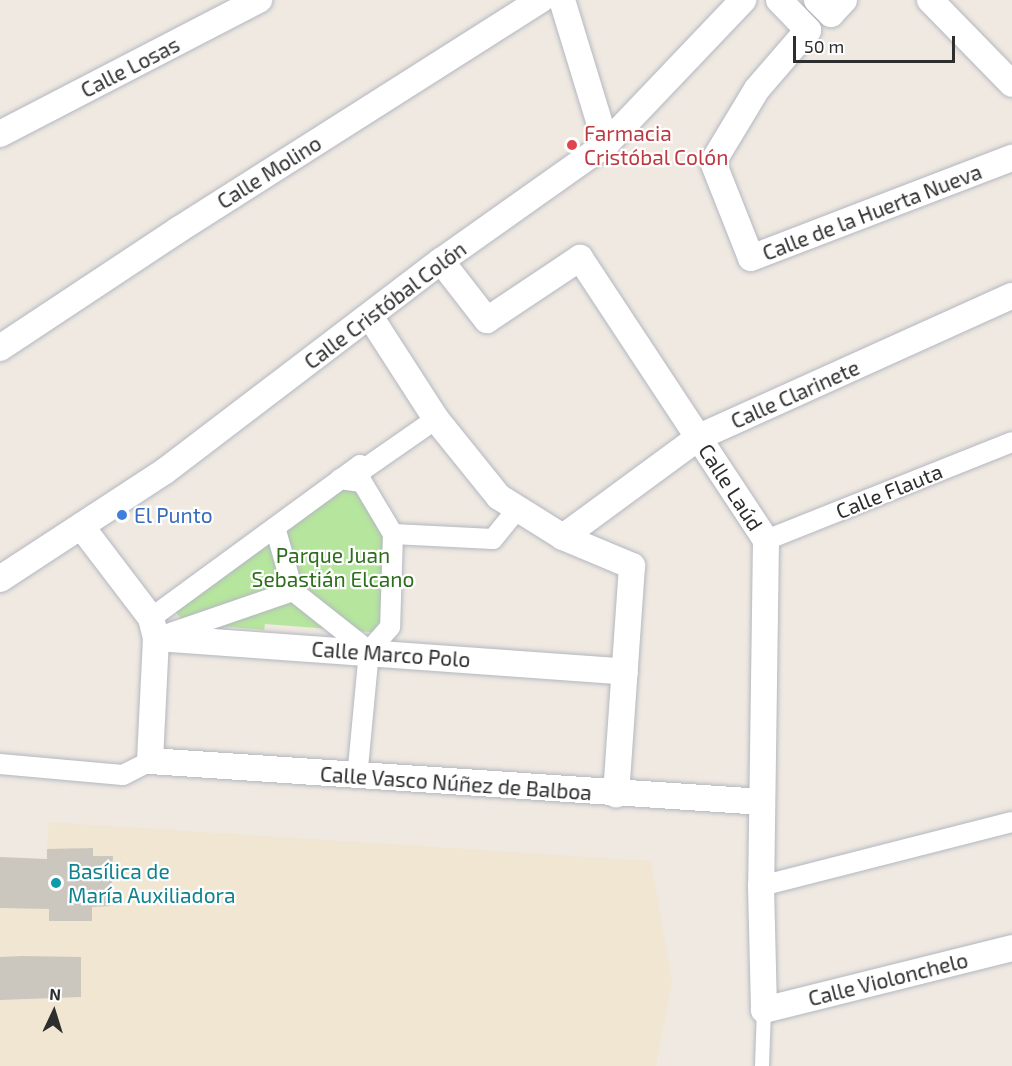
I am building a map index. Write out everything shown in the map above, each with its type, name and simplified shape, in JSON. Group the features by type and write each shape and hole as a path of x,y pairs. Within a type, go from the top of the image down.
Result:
{"street":[{"name":"Calle Losas","path":"0,134 260,0"},
{"name":"Calle Molino","path":"0,348 178,230 542,0"},
{"name":"Calle Cristóbal Colón","path":"0,579 165,471 371,318 441,261 606,144 743,0"},
{"name":"Calle de la Huerta Nueva","path":"779,0 808,30 757,89 713,162 751,258 1012,158"},
{"path":"817,0 831,14 844,0"},
{"path":"930,0 1012,84"},
{"path":"569,5 606,144"},
{"name":"Calle Laúd","path":"441,261 487,320 580,258 766,540 761,886 764,1010"},
{"name":"Calle Clarinete","path":"563,537 699,437 1012,297"},
{"path":"371,318 436,419 499,497 563,537 632,566 616,794"},
{"path":"154,628 275,527 360,465 364,469 436,419"},
{"name":"Calle Flauta","path":"766,540 1012,442"},
{"path":"340,479 362,482 393,534 390,627 369,651 357,777"},
{"path":"393,534 493,539 517,509"},
{"path":"0,764 123,775 150,761 154,628 81,526"},
{"path":"275,527 292,591 369,651"},
{"path":"154,628 292,591"},
{"name":"Calle Marco Polo","path":"154,628 369,651 625,672"},
{"name":"Calle Vasco Núñez de Balboa","path":"150,761 357,777 762,802"},
{"path":"761,886 1012,822"},
{"name":"Calle Violonchelo","path":"764,1010 1012,948"}],"lane":[{"path":"762,1066 764,1010"}],"shaded area":[{"path":"49,822 651,861 672,982 656,1066 0,1066 0,857 46,859"}],"green space":[{"name":"Parque Juan Sebastián Elcano","path":"359,470 397,526 395,634 265,624 264,630 185,623 173,609"}],"building":[{"name":"Basílica de María Auxiliadora","path":"93,848 93,856 113,856 111,906 92,907 92,921 49,921 49,909 0,908 0,857 47,859 47,849"},
{"path":"0,957 81,957 81,997 0,1000"}],"place":[{"name":"Farmacia Cristóbal Colón","path":"572,145"},
{"name":"El Punto","path":"122,515"},
{"name":"Basílica de María Auxiliadora","path":"56,883"}]}
